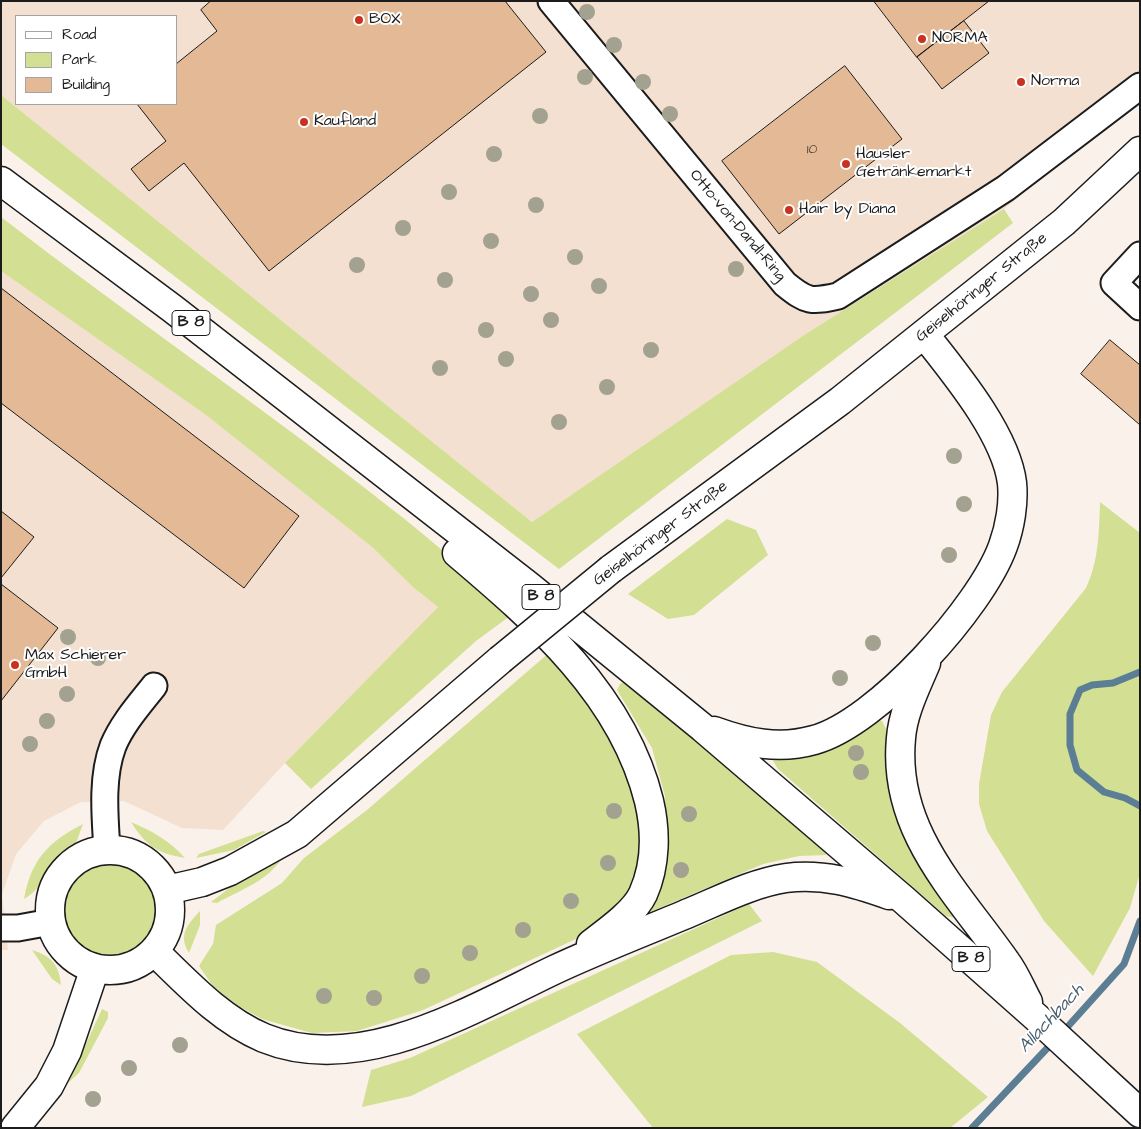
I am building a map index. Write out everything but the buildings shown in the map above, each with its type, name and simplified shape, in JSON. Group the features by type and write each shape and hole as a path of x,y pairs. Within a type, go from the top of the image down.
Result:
{"main road":[{"name":"Geiselhöringer Straße","path":"167,890 202,882 230,870 297,834 500,660 611,569 840,401 1064,222 1140,151"},
{"name":"B 8","path":"1,182 173,308 530,587 703,728 904,900 1095,1070 1140,1113"},
{"path":"703,728 744,742 797,744 816,740 852,722 928,658 968,606 995,562 1003,547 1012,503 1012,482 1008,464 994,436 968,393 924,334"},
{"path":"377,469 448,545 520,606 582,672 615,719 642,772 655,824 652,870 642,896 616,925 556,970"},
{"path":"928,658 908,706 901,738 902,775 911,820 932,862 1008,964 1037,1018"},
{"path":"119,850 135,855 149,864 160,876 167,890 170,906 169,922 163,938 154,951 142,961 127,968 111,970 95,968 80,962 66,952 57,938 51,922 50,906 53,889 61,875 73,863 87,854 119,850"},
{"path":"154,951 190,986 227,1017 264,1038 305,1049 338,1050 366,1045 446,1022 556,970 750,887 786,878 817,877 850,881 904,900"},
{"path":"15,1128 49,1086 66,1051 95,968"}],"street":[{"name":"Otto-von-Dandl-Ring","path":"551,1 779,278 796,293 814,302 838,296 1006,188 1140,86"},
{"path":"1140,255 1114,283 1140,307"},
{"path":"107,850 105,816 108,770 113,747 128,719 154,686"},
{"path":"1,928 18,928 51,922"}],"shaded area":[{"path":"1,1 1140,1 1140,96 1004,209 804,335 532,522 1,95"},
{"path":"1,271 206,415 372,547 414,588 438,607 285,763 223,830 182,828 124,801 81,802 44,821 16,854 2,894 8,950 1,950"}],"green space":[{"path":"1,95 532,522 804,335 1004,209 1013,223 559,569 1,144"},
{"path":"1,217 353,478 430,540 514,613 476,641 311,789 285,763 438,607 414,588 372,547 206,415 1,271"},
{"path":"1100,502 1140,533 1140,873 1130,908 1093,976 1044,921 987,831 979,804 979,784 991,715 1002,692 1086,588 1096,556"},
{"path":"727,519 756,530 768,555 694,615 668,619 628,594"},
{"path":"550,652 589,702 634,780 642,827 638,866 629,890 612,915 578,938 423,1010 357,1031 312,1033 262,1019 237,1005 213,986 199,966 213,944 216,925 282,883 304,858 367,810"},
{"path":"625,681 630,683 824,848 826,855 799,856 763,864 650,912 647,908 666,831 665,796 652,748 617,690 620,684"},
{"path":"876,719 882,721 886,729 888,746 957,918 946,916 778,769 773,761 775,757"},
{"path":"131,822 160,837 185,858 167,854 147,843"},
{"path":"83,824 76,843 54,859 37,888 24,899 31,873 43,854 60,838"},
{"path":"263,831 266,832 234,850 196,858 199,854"},
{"path":"282,858 269,873 253,884 217,903 211,902 232,886"},
{"path":"112,864 130,868 145,878 155,893 159,911 155,929 145,944 130,954 112,958 94,954 79,944 69,929 65,911 69,893 79,878 94,868"},
{"path":"749,904 762,921 411,1096 362,1107 371,1070 410,1058"},
{"path":"200,911 200,925 189,953 184,941 184,935 191,921"},
{"path":"32,950 44,955 53,962 56,966 61,985 52,979"},
{"path":"773,952 817,962 900,1023 988,1097 950,1128 653,1128 577,1034 731,955"},
{"path":"102,1009 108,1012 108,1018 79,1073 68,1083"}],"waterway":[{"name":"Allachbach","path":"1140,672 1113,683 1092,685 1080,690 1070,714 1070,745 1077,770 1104,792 1125,798 1140,806"},
{"name":"Allachbach","path":"1062,1033 1124,964 1140,921"},
{"name":"Allachbach","path":"972,1128 1054,1041"}],"place":[{"name":"BOX","path":"359,20"},
{"name":"NORMA","path":"922,39"},
{"name":"Norma","path":"1021,82"},
{"name":"Kaufland","path":"304,122"},
{"name":"Hausler Getränkemarkt","path":"846,164"},
{"name":"Hair by Diana","path":"789,210"},
{"name":"Max Schierer GmbH","path":"15,665"}]}
